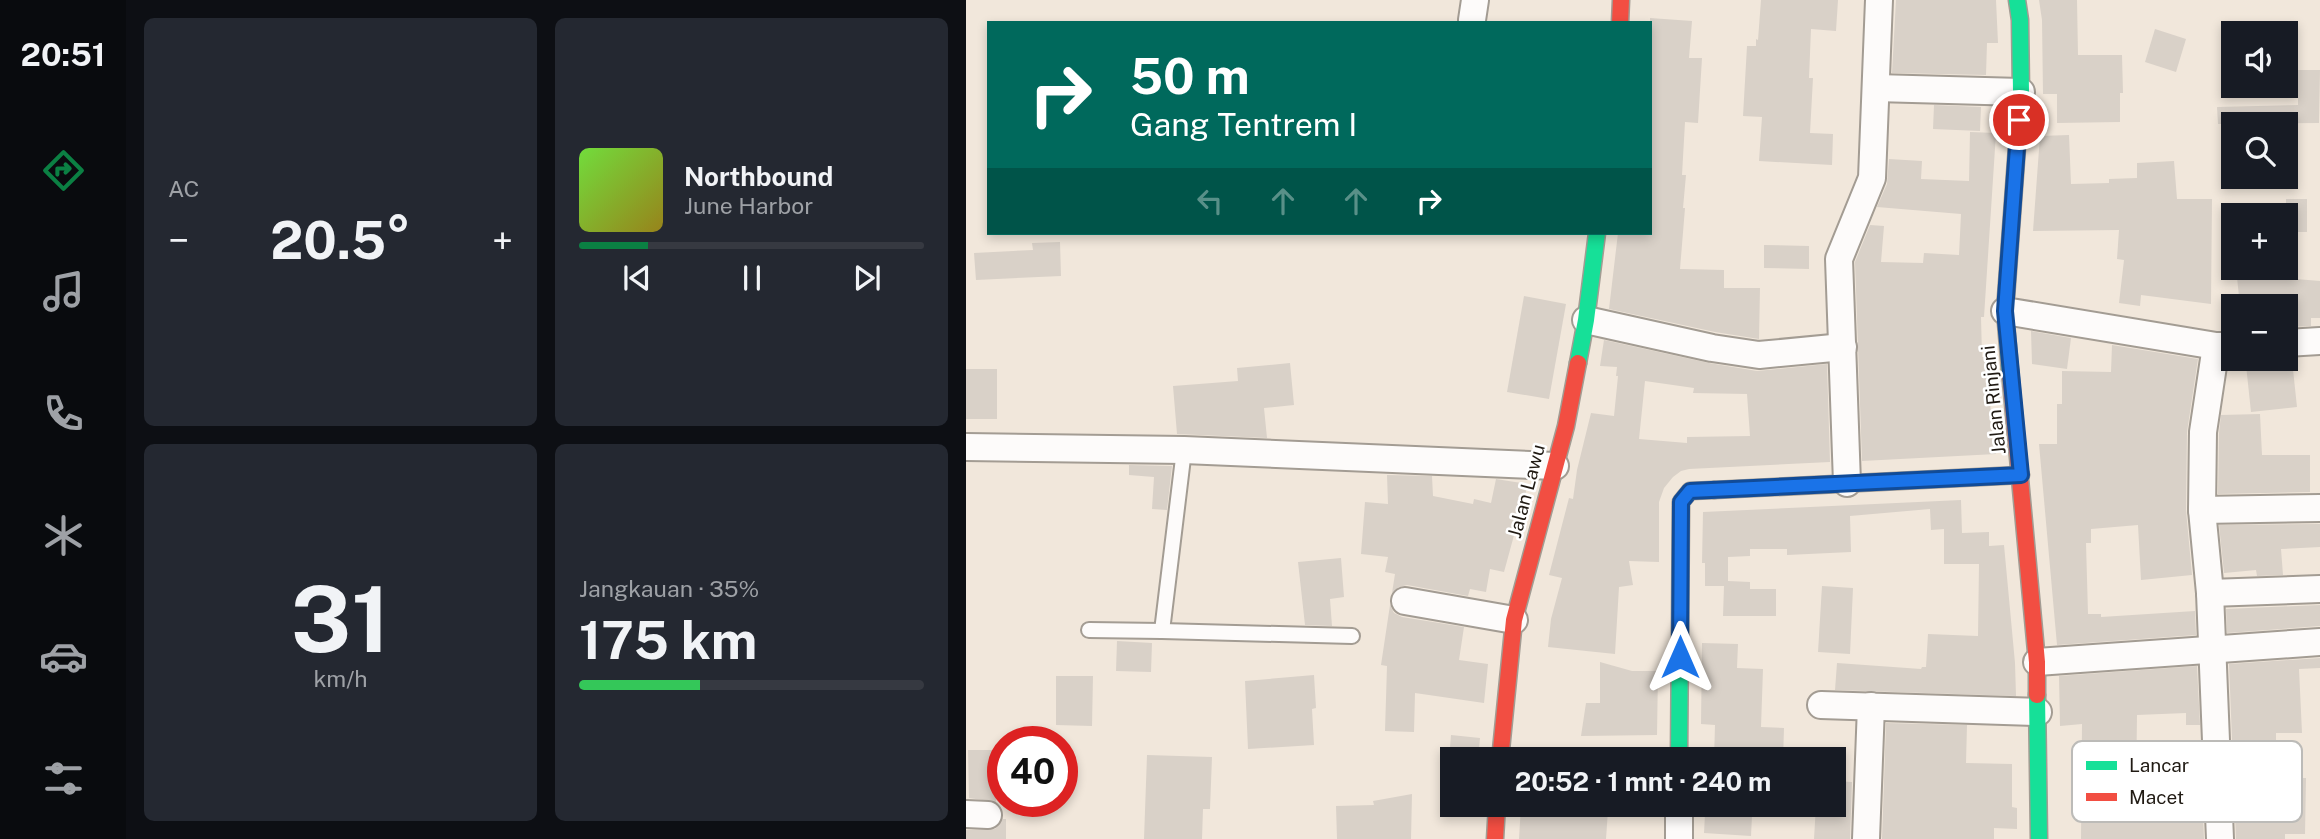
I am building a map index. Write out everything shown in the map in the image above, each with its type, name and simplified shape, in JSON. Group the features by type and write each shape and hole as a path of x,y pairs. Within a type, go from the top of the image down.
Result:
{"street":[{"path":"1620,21 1621,0"},
{"path":"1847,483 1839,259 1872,178 1879,0"},
{"name":"Jalan Rinjani","path":"2017,0 2020,20 2021,92 2005,311 2037,662 2039,839"},
{"path":"1876,88 2021,92"},
{"name":"Jalan Lawu","path":"1501,747 1514,620 1566,426 1586,320 1597,235"},
{"path":"2005,311 2221,346"},
{"path":"1586,320 1712,348 1759,355 1843,347"},
{"path":"2298,342 2320,341"},
{"path":"2216,741 2210,593 2202,510 2203,432 2221,358"},
{"path":"966,447 1184,450 1555,466"},
{"path":"1679,747 1681,502 1690,491 2021,475"},
{"path":"2202,510 2320,508"},
{"path":"2210,593 2320,589"},
{"path":"1405,601 1514,620"},
{"path":"2037,662 2320,642"},
{"path":"1821,705 2038,712"},
{"path":"1866,839 1871,706"},
{"path":"1495,839 1496,817"},
{"path":"1679,817 1679,839"}],"lane":[{"path":"1162,631 1184,450"},
{"path":"1089,630 1352,636"}],"building":[{"path":"1761,0 1838,0 1836,31 1811,29 1809,78 1813,78 1810,133 1833,134 1832,165 1759,161 1762,117 1743,116 1747,46 1756,46 1756,39 1758,40"},
{"path":"1896,0 1996,0 1998,43 1987,43 1986,75 1892,73"},
{"path":"2039,0 2077,0 2078,55 2122,55 2123,93 2120,93 2120,122 2057,123 2057,94 2043,94 2042,20"},
{"path":"1650,18 1692,21 1689,58 1702,58 1698,123 1685,122 1682,175 1686,175 1685,208 1680,269 1724,270 1724,288 1760,288 1759,339 1609,309 1618,235 1652,235"},
{"path":"2155,29 2186,39 2176,72 2145,62"},
{"path":"2298,70 2320,70 2319,123 2298,123 2298,112 2221,112 2221,124 2218,124 2217,107 2298,105"},
{"path":"1934,105 1981,107 1980,131 1933,129"},
{"path":"1970,132 1996,133 1984,317 1981,317 1982,357 1987,357 1996,454 1862,461 1855,262 1870,225 1884,226 1881,262 1923,263 1924,253 1959,255 1961,214 1877,207 1887,184 1889,159 1922,161 1921,179 1969,181"},
{"path":"2069,135 2071,184 2109,183 2109,179 2137,178 2137,163 2174,161 2177,199 2212,199 2211,304 2141,295 2140,306 2119,303 2124,260 2117,259 2119,230 2033,231 2040,136"},
{"path":"2286,199 2307,199 2307,232 2298,232 2298,203 2286,203"},
{"path":"1060,242 1061,276 976,280 974,253 1033,250 1032,243"},
{"path":"1764,245 1809,246 1809,269 1764,268"},
{"path":"2237,280 2320,281 2320,318 2311,318 2311,326 2298,327 2298,294 2239,294"},
{"path":"1524,296 1566,304 1549,399 1507,392"},
{"path":"2031,331 2071,338 2067,369 2032,364"},
{"path":"1604,340 1757,371 1827,364 1830,462 1689,469 1673,477 1664,488 1659,502 1659,562 1629,561 1633,585 1619,587 1615,654 1548,647 1551,619 1562,578 1549,575 1569,498 1573,499 1591,413 1614,416 1617,367 1600,366","holes":["1645,381 1694,388 1693,393 1747,394 1750,436 1687,437 1687,443 1639,439"]},
{"path":"2112,345 2198,359 2187,432 2186,510 2192,575 2141,580 2138,525 2091,529 2091,543 2086,543 2088,614 2101,614 2101,617 2195,611 2196,635 2057,645 2039,444 2057,444 2057,404 2062,404 2062,371 2111,372"},
{"path":"1290,363 1294,405 1264,408 1267,438 1177,434 1173,386 1238,381 1237,368"},
{"path":"966,369 997,369 997,419 966,419"},
{"path":"2247,371 2293,371 2297,407 2251,412"},
{"path":"2260,414 2262,455 2310,455 2310,492 2218,494 2221,415"},
{"path":"1129,465 1172,466 1167,510 1152,509 1154,477 1129,475"},
{"path":"1387,475 1432,476 1433,496 1473,504 1474,499 1491,503 1496,479 1528,484 1504,572 1490,569 1486,592 1470,589 1468,596 1407,585 1392,593 1395,574 1385,572 1388,557 1361,554 1365,502 1388,504"},
{"path":"1961,500 1962,533 1989,532 1989,546 2004,545 2016,696 1835,690 1837,663 1921,669 1926,667 1928,634 1978,636 1979,564 1944,564 1944,529 1931,530 1930,509 1850,516 1851,552 1787,555 1787,549 1750,549 1750,556 1728,557 1728,581 1750,582 1750,589 1776,589 1776,616 1723,616 1724,586 1705,586 1705,563 1702,563 1703,512"},
{"path":"2320,524 2320,547 2281,549 2283,575 2257,576 2256,570 2224,573 2219,525"},
{"path":"1341,558 1344,597 1330,599 1332,626 1305,625 1298,562"},
{"path":"1822,586 1853,588 1850,654 1818,652"},
{"path":"1390,605 1394,613 1402,617 1464,627 1459,660 1488,664 1484,703 1415,693 1414,732 1385,731 1387,666 1381,665"},
{"path":"2320,605 2320,626 2227,633 2226,609"},
{"path":"1117,641 1152,643 1151,672 1116,671"},
{"path":"1702,643 1738,644 1737,668 1763,669 1761,727 1784,728 1783,747 1714,747 1715,725 1701,724"},
{"path":"2320,658 2320,668 2299,669 2302,733 2276,733 2276,741 2232,741 2229,664"},
{"path":"1600,662 1632,671 1658,671 1657,735 1581,736 1586,703 1600,703"},
{"path":"2197,666 2200,725 2186,725 2186,713 2137,715 2137,741 2082,741 2082,724 2060,726 2059,676"},
{"path":"1314,675 1314,745 1248,749 1245,681"},
{"path":"1056,676 1093,676 1092,726 1056,725"},
{"path":"1886,723 1967,725 1966,763 2012,764 2012,807 2017,808 2017,829 1994,828 1994,839 1882,839"},
{"path":"1451,735 1480,738 1479,747 1450,747"},
{"path":"968,750 987,750 987,801 969,798"},
{"path":"1147,755 1212,757 1210,809 1203,809 1202,839 1144,839"},
{"path":"2302,778 2306,778 2305,834 2285,834 2285,839 2236,839 2235,822 2302,822"},
{"path":"1846,782 1852,782 1850,839 1814,839 1815,817 1846,817"},
{"path":"1412,794 1411,839 1337,839 1336,806 1374,805 1373,801"},
{"path":"1520,817 1608,817 1606,839 1519,839"},
{"path":"1705,817 1752,817 1751,836 1704,833"},
{"path":"1006,819 1006,839 966,839 966,830 995,829"},
{"path":"2081,822 2203,822 2204,839 2081,839"}],"traffic: fast":[{"path":"2010,371 2005,311 2021,92 2020,20 2017,0"},
{"path":"1578,363 1597,235"},
{"path":"1679,747 1681,502 1690,491 1714,490"},
{"path":"2037,695 2039,839"}],"traffic: jam":[{"path":"1620,21 1621,0"},
{"path":"1501,747 1514,620 1566,426 1578,363"},
{"path":"2010,371 2037,662 2037,695"},
{"path":"1714,490 2021,475"},
{"path":"1495,839 1496,817"}],"route":[{"path":"1680,657 1681,502 1690,491 2021,475 2005,311 2019,120"}]}
